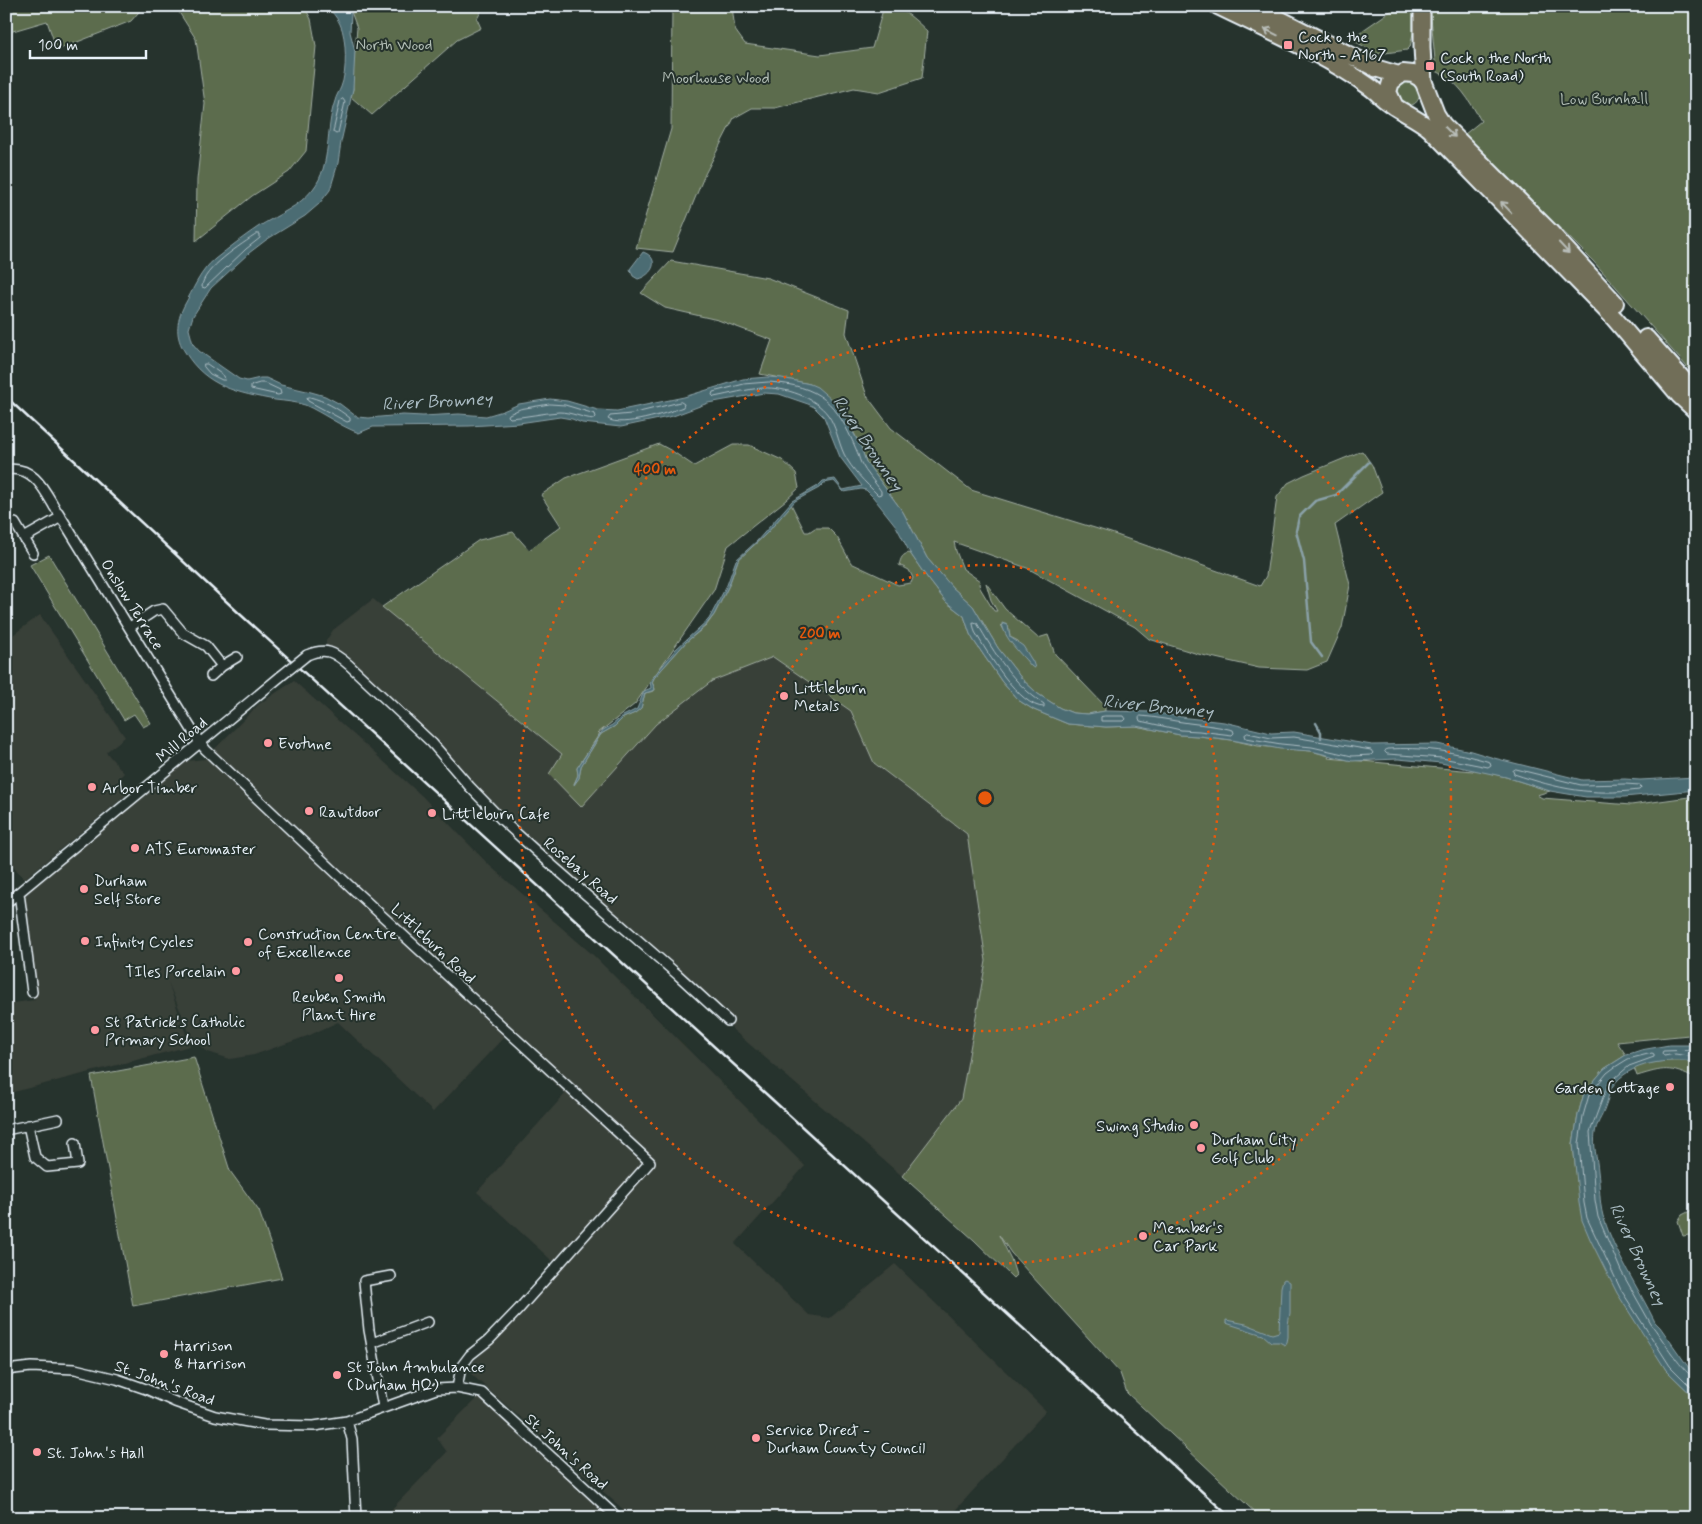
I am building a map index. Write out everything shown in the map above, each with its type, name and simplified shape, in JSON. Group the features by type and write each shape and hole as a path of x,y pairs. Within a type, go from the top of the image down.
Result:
{"highway":[{"path":"1218,6 1329,62 1369,86 1400,110 1430,129 1607,310 1680,396 1696,411"},
{"path":"1254,6 1375,68 1401,74 1413,74 1425,87 1436,114 1443,125 1548,230 1696,394"},
{"path":"1400,110 1388,92 1391,82 1401,74"},
{"path":"1400,110 1420,104 1425,87"}],"main road":[{"path":"1422,6 1422,47 1425,87"},
{"path":"1401,74 1410,66 1422,47"}],"street":[{"name":"Onslow Terrace","path":"6,470 12,469 29,473 37,479 200,743"},
{"path":"24,538 58,512"},
{"path":"15,523 33,553"},
{"path":"130,627 154,611 163,609 183,633 206,646 222,666"},
{"name":"Rosebay Road","path":"307,656 316,651 326,650 338,655 432,743 470,787 503,821 728,1020"},
{"name":"Mill Road","path":"6,903 307,656"},
{"path":"211,676 222,666 237,657"},
{"name":"Littleburn Road","path":"200,743 353,889 650,1162 518,1310 470,1355 460,1367 457,1388"},
{"path":"19,893 32,992"},
{"path":"6,1130 58,1120"},
{"path":"28,1125 35,1158 47,1167 78,1164 75,1143"},
{"path":"383,1407 364,1281 391,1276"},
{"path":"372,1343 428,1322"},
{"name":"St. John's Road","path":"6,1370 31,1367 75,1369 117,1379 215,1416 264,1425 314,1426 347,1421 436,1389 457,1388 482,1393 618,1518"},
{"path":"347,1421 352,1439 356,1518"}],"shaded area":[{"path":"373,599 563,754 581,807 656,724 712,681 773,657 851,711 874,763 967,834 986,961 961,1099 902,1176 733,1030 727,1020 537,852 432,743 326,650 326,641 333,630"},
{"path":"40,615 125,737 106,752 124,773 120,777 131,791 24,879 6,857 6,640"},
{"path":"294,681 422,796 490,866 592,954 805,1166 735,1244 809,1315 830,1318 895,1264 1046,1411 948,1518 621,1518 626,1512 471,1374 471,1364 507,1329 561,1269 477,1192 565,1094 505,1036 433,1112 338,1022 310,1035 254,1055 230,1059 208,1052 193,1041 168,982 190,1046 6,1094 6,1004 35,1000 22,896 187,761 205,759 259,704"},
{"path":"482,1393 618,1518 383,1518 447,1452 437,1438"}],"green space":[{"path":"6,6 144,6 131,21 57,50 47,21 6,33"},
{"path":"175,6 304,6 311,19 316,46 306,151 289,172 252,196 196,241 197,180 205,104 196,39"},
{"name":"North Wood","path":"349,6 484,6 477,19 481,28 457,40 372,115 351,97 357,28"},
{"name":"Moorhouse Wood","path":"672,6 732,6 735,30 745,44 820,55 872,48 884,6 896,8 907,14 927,31 922,78 879,92 854,88 775,108 752,108 734,118 705,174 673,252 636,248 671,129"},
{"path":"1398,6 1413,6 1413,33 1410,47 1407,50 1378,54 1356,42 1353,37"},
{"name":"Low Burnhall","path":"1430,6 1696,6 1696,377 1593,261 1465,134 1481,121 1468,99 1457,86 1436,71"},
{"path":"1401,80 1416,82 1420,93 1415,103 1399,104 1395,85"},
{"path":"671,261 768,278 849,310 846,333 867,396 891,428 971,490 1111,533 1260,586 1266,576 1277,497 1288,483 1362,451 1372,465 1382,492 1335,525 1350,585 1342,628 1327,662 1307,670 1259,668 1198,654 1149,639 1135,627 1027,568 954,542 963,569 980,581 980,588 994,611 997,611 991,600 986,583 1005,609 1038,638 1048,635 1055,654 1105,706 1105,711 1088,714 1073,713 1060,708 1038,694 1022,679 998,648 973,606 952,587 927,558 903,512 866,462 861,447 844,413 810,384 760,374 772,340 718,320 665,308 641,293","holes":["1001,625 1008,625 1010,637 1018,641 1032,667 1012,643"]},
{"path":"659,444 694,466 733,445 749,445 782,460 796,473 799,488 728,546 714,590 635,704 598,733 600,733 577,768 578,775 574,784 579,778 581,766 601,734 641,708 645,693 655,689 652,682 654,678 686,642 706,626 714,615 729,585 738,560 767,533 791,504 805,532 815,528 828,528 837,537 851,563 898,585 911,583 913,578 909,570 899,565 902,557 910,553 946,602 964,616 974,641 1002,682 1018,700 1034,710 1068,724 1106,727 1136,726 1180,735 1311,751 1329,756 1328,758 1473,771 1474,769 1550,791 1537,795 1542,798 1631,805 1696,796 1696,1037 1689,1035 1617,1042 1626,1055 1604,1069 1584,1093 1573,1144 1576,1172 1666,1370 1696,1399 1696,1518 1261,1518 1127,1393 1120,1373 1011,1253 999,1235 1011,1259 1016,1275 1013,1278 974,1240 902,1176 961,1099 986,961 967,834 874,763 851,711 773,657 712,681 656,724 581,807 549,774 562,754 382,607 479,540 513,532 529,550 561,526 541,495 566,478"},
{"path":"49,555 151,723 143,727 134,714 124,720 30,565"},
{"path":"194,1057 230,1171 259,1211 282,1278 133,1306 91,1076"},
{"path":"1696,1057 1696,1079 1673,1070 1654,1071 1637,1076 1632,1062"},
{"path":"1696,1208 1696,1250 1693,1248 1689,1235 1683,1236 1678,1221 1682,1215"}],"water":[{"path":"326,6 349,6 351,13 350,32 355,51 353,89 338,163 330,190 319,204 305,216 249,253 211,288 193,316 189,329 193,344 199,351 239,379 247,381 266,378 281,385 325,396 340,404 357,417 369,418 459,414 486,416 519,404 550,399 567,401 598,410 617,411 684,397 743,379 782,378 810,384 817,387 839,406 861,447 866,462 903,512 927,558 952,587 973,606 998,648 1022,679 1038,694 1060,708 1073,713 1088,714 1105,711 1152,712 1224,722 1271,733 1294,732 1372,745 1437,744 1582,780 1640,780 1696,777 1696,790 1624,797 1586,797 1550,791 1506,777 1441,763 1398,759 1352,761 1311,751 1280,749 1232,740 1180,735 1136,726 1106,727 1068,724 1034,710 1018,700 1002,682 974,641 964,616 946,602 923,572 910,553 896,526 873,497 866,490 861,489 844,492 834,481 824,483 819,488 795,501 767,533 738,560 729,585 714,615 705,626 686,642 654,678 652,682 655,690 645,693 641,708 601,734 581,766 579,778 574,785 578,775 577,768 603,730 637,709 644,691 651,688 650,681 676,649 709,619 727,585 736,560 757,541 792,501 823,481 835,479 843,490 862,486 840,457 824,417 814,407 779,394 764,393 708,403 673,416 621,427 582,423 560,417 519,423 469,426 373,427 359,433 305,405 236,391 213,381 203,373 193,364 185,352 178,335 181,312 197,281 205,269 226,251 258,227 301,201 313,189 323,169 332,112 343,81 345,56 344,38 340,24"},
{"path":"643,252 652,258 653,266 648,274 638,279 633,276 630,269"},
{"path":"1002,623 1008,625 1010,637 1023,646 1035,668 1032,667 1010,641 1003,629"},
{"path":"1669,1045 1696,1045 1696,1062 1674,1061 1650,1064 1639,1067 1620,1078 1611,1089 1597,1127 1595,1147 1601,1205 1608,1230 1620,1257 1655,1322 1696,1375 1696,1399 1666,1370 1617,1293 1590,1239 1582,1220 1573,1144 1584,1093 1604,1069 1626,1055"},
{"path":"1285,1279 1290,1282 1290,1313 1288,1337 1285,1345 1279,1342 1271,1342 1263,1335 1226,1323 1226,1320 1246,1324 1272,1334 1279,1332 1281,1287"}],"waterway":[{"path":"1322,657 1311,642 1304,561 1296,531 1299,517 1315,501 1336,495 1369,462"},
{"path":"1316,723 1321,732 1321,738"}],"railway":[{"path":"6,397 241,615 1231,1518"}],"place":[{"name":"Cock o the North - A167","path":"1288,45"},
{"name":"Cock o the North (South Road)","path":"1430,66"},
{"name":"Littleburn Metals","path":"784,696"},
{"name":"Evotune","path":"268,743"},
{"name":"Arbor Timber","path":"92,787"},
{"name":"Rawtdoor","path":"309,811"},
{"name":"Littleburn Cafe","path":"432,813"},
{"name":"ATS Euromaster","path":"135,848"},
{"name":"Durham Self Store","path":"84,889"},
{"name":"Infinity Cycles","path":"85,941"},
{"name":"Construction Centre of Excellence","path":"248,942"},
{"name":"TIles Porcelain","path":"236,971"},
{"name":"Reuben Smith Plant Hire","path":"339,978"},
{"name":"St Patrick's Catholic Primary School","path":"95,1030"},
{"name":"Garden Cottage","path":"1670,1087"},
{"name":"Swing Studio","path":"1194,1125"},
{"name":"Durham City Golf Club","path":"1201,1148"},
{"name":"Member's Car Park","path":"1143,1236"},
{"name":"Harrison & Harrison","path":"164,1354"},
{"name":"St John Ambulance (Durham HQ)","path":"337,1375"},
{"name":"Service Direct - Durham County Council","path":"756,1438"},
{"name":"St. John's Hall","path":"37,1452"}],"water label":[{"name":"River Browney","path":"437,401"},
{"name":"River Browney","path":"868,443"},
{"name":"River Browney","path":"1158,706"},
{"name":"River Browney","path":"1638,1254"}]}
